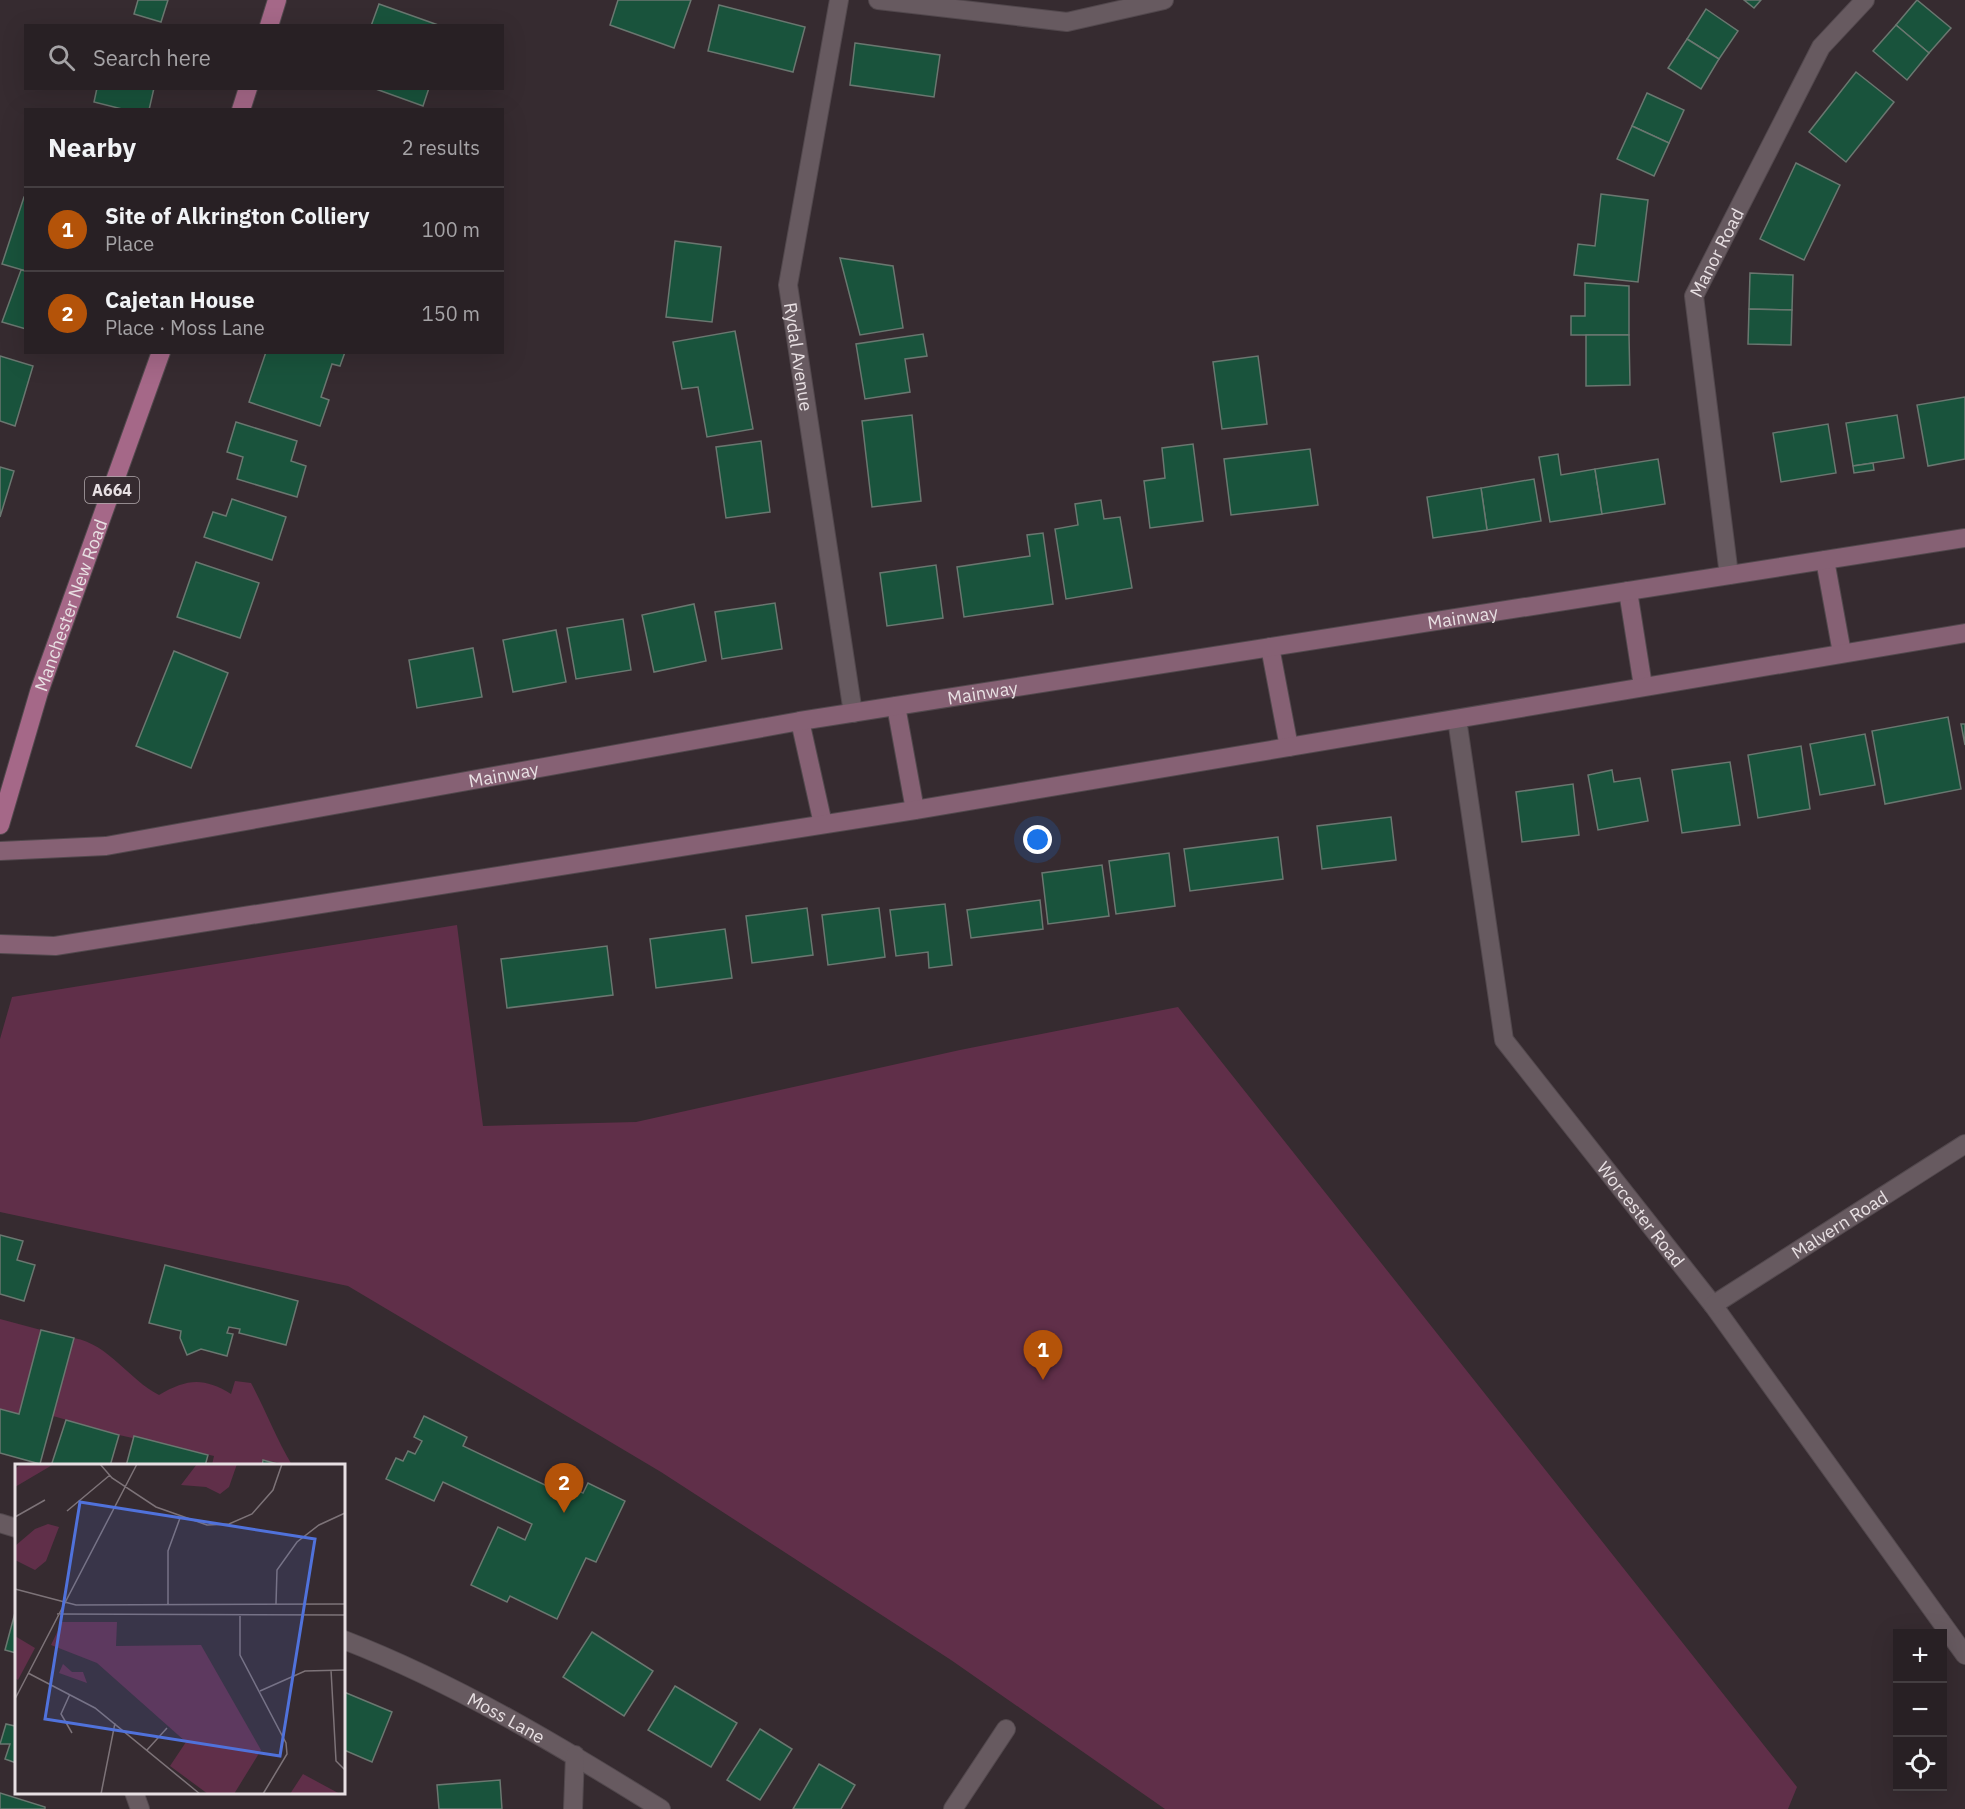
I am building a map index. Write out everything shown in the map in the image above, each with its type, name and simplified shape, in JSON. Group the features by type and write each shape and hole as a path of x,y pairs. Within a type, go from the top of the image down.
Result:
{"main road":[{"path":"270,24 277,0"},
{"path":"242,108 247,90"},
{"name":"Manchester New Road","path":"0,825 39,692 160,354"}],"street":[{"name":"Rydal Avenue","path":"839,0 788,285 852,713"},
{"path":"878,0 1067,22 1164,0"},
{"name":"Manor Road","path":"1729,575 1694,296 1821,47 1865,0"},
{"name":"Mainway","path":"0,851 106,846 800,721 1965,538"},
{"path":"1825,560 1842,653"},
{"path":"1628,591 1643,686"},
{"path":"0,944 55,946 915,810 1965,633"},
{"path":"1269,647 1289,747"},
{"path":"896,706 915,810"},
{"name":"Worcester Road","path":"1456,719 1504,1040 1713,1305 1965,1655"},
{"path":"800,721 823,824"},
{"name":"Malvern Road","path":"1713,1305 1965,1144"},
{"path":"0,1523 15,1528"},
{"name":"Moss Lane","path":"345,1640 393,1659 575,1755 661,1809"},
{"path":"953,1809 1006,1729"},
{"path":"573,1809 575,1755"},
{"path":"135,1794 140,1809"}],"shaded area":[{"path":"457,925 483,1126 636,1122 960,1050 1178,1007 1797,1787 1788,1809 1165,1809 951,1660 661,1472 348,1286 0,1212 0,1039 12,997"},
{"path":"0,1319 41,1330 19,1414 0,1409"},
{"path":"74,1338 87,1342 109,1355 159,1395 178,1386 195,1382 212,1385 231,1394 235,1381 251,1383 291,1464 263,1460 262,1464 212,1464 214,1456 119,1435 53,1416"}],"building":[{"path":"138,0 168,0 161,22 134,14"},
{"path":"618,0 691,0 674,48 610,25"},
{"path":"1744,0 1761,0 1754,8"},
{"path":"1917,0 1951,28 1929,53 1896,25"},
{"path":"379,4 435,24 372,24"},
{"path":"719,5 805,27 793,72 708,51"},
{"path":"1706,9 1738,31 1719,59 1687,39"},
{"path":"1896,25 1929,53 1907,80 1873,51"},
{"path":"1687,39 1719,59 1701,89 1668,68"},
{"path":"855,43 940,55 934,97 850,85"},
{"path":"1856,72 1894,102 1846,162 1809,132"},
{"path":"97,90 154,90 149,108 118,108 94,102"},
{"path":"379,90 428,90 423,106"},
{"path":"1647,93 1684,110 1669,143 1632,126"},
{"path":"1632,126 1669,143 1654,176 1617,159"},
{"path":"1796,163 1840,185 1804,260 1760,239"},
{"path":"1601,194 1648,200 1638,282 1574,275 1578,244 1595,246"},
{"path":"24,197 24,270 2,264"},
{"path":"675,241 721,247 712,322 666,317"},
{"path":"840,258 893,266 903,328 860,335"},
{"path":"21,270 24,271 24,328 2,322"},
{"path":"1750,273 1793,275 1792,310 1749,309"},
{"path":"1585,283 1629,286 1629,335 1571,335 1571,316 1585,316"},
{"path":"1749,309 1792,310 1791,345 1748,344"},
{"path":"735,331 753,429 707,437 698,387 682,389 673,342"},
{"path":"923,334 927,356 905,359 910,392 865,399 856,344"},
{"path":"1586,335 1629,335 1630,385 1586,386"},
{"path":"265,354 344,354 340,366 332,364 321,397 329,400 320,426 249,402"},
{"path":"0,356 33,366 15,426 0,421"},
{"path":"1258,356 1267,424 1222,429 1213,362"},
{"path":"1965,397 1965,459 1928,466 1917,405"},
{"path":"912,415 921,501 872,507 862,421"},
{"path":"1897,415 1904,458 1853,466 1846,423"},
{"path":"236,422 297,441 291,461 306,466 297,497 237,479 243,457 227,452"},
{"path":"1828,424 1836,473 1781,482 1773,433"},
{"path":"761,441 770,512 726,518 716,447"},
{"path":"1193,444 1203,521 1150,528 1144,481 1165,478 1162,448"},
{"path":"1310,449 1318,505 1231,515 1224,459"},
{"path":"1558,454 1561,475 1595,469 1602,514 1550,522 1539,457"},
{"path":"1658,459 1665,504 1602,514 1595,469"},
{"path":"1873,463 1874,470 1854,473 1853,466"},
{"path":"0,467 14,471 0,517"},
{"path":"1534,479 1541,521 1487,530 1481,488"},
{"path":"1481,488 1487,530 1433,538 1427,497"},
{"path":"232,499 286,517 272,560 204,537 213,512 226,516"},
{"path":"1101,500 1104,519 1120,517 1132,588 1066,599 1055,529 1078,525 1075,504"},
{"path":"1043,533 1053,604 964,617 957,567 1030,556 1027,535"},
{"path":"196,562 259,583 240,638 177,617"},
{"path":"936,565 943,618 887,626 880,573"},
{"path":"775,603 782,649 722,659 715,612"},
{"path":"694,604 706,661 654,672 642,615"},
{"path":"623,619 631,670 576,679 567,628"},
{"path":"556,630 566,682 513,692 503,640"},
{"path":"473,648 482,697 417,708 409,660"},
{"path":"174,651 228,673 191,768 136,746"},
{"path":"1948,717 1961,789 1885,804 1872,731"},
{"path":"1961,724 1965,724 1965,745"},
{"path":"1865,734 1875,785 1820,795 1810,744"},
{"path":"1801,746 1810,809 1758,818 1748,755"},
{"path":"1730,762 1740,825 1682,833 1672,770"},
{"path":"1612,770 1614,782 1640,778 1648,821 1598,830 1588,775"},
{"path":"1573,784 1579,835 1522,842 1516,792"},
{"path":"1391,817 1396,860 1322,869 1317,826"},
{"path":"1278,837 1283,879 1190,891 1184,849"},
{"path":"1169,853 1175,906 1116,914 1109,861"},
{"path":"1102,865 1109,916 1048,924 1042,873"},
{"path":"1040,900 1043,929 971,938 967,910"},
{"path":"945,904 952,965 929,968 928,952 896,956 890,910"},
{"path":"807,908 813,955 752,963 746,916"},
{"path":"879,908 885,957 828,965 822,915"},
{"path":"725,929 732,978 656,988 650,939"},
{"path":"607,946 613,995 507,1008 501,959"},
{"path":"0,1235 23,1241 17,1260 35,1265 24,1301 0,1294"},
{"path":"165,1265 298,1301 286,1345 239,1333 240,1329 229,1327 227,1333 233,1334 227,1356 201,1349 187,1355 180,1338 181,1331 149,1323"},
{"path":"41,1330 74,1338 40,1464 0,1453 0,1409 19,1414"},
{"path":"424,1416 467,1437 463,1446 566,1495 570,1487 583,1493 588,1483 625,1501 596,1562 586,1558 557,1619 510,1596 507,1602 471,1585 498,1527 525,1540 532,1524 443,1482 434,1501 386,1479 396,1458 403,1461 408,1451 415,1454 422,1441 414,1437"},
{"path":"66,1420 119,1435 111,1464 52,1464"},
{"path":"134,1436 208,1455 206,1464 127,1464"},
{"path":"263,1460 278,1464 262,1464"},
{"path":"15,1613 15,1653 5,1650"},
{"path":"592,1632 653,1671 624,1716 563,1677"},
{"path":"675,1686 737,1723 711,1767 648,1730"},
{"path":"345,1692 392,1712 372,1762 345,1750"},
{"path":"6,1724 15,1726 15,1763 5,1759 10,1744 0,1744"},
{"path":"760,1729 792,1749 760,1800 727,1780"},
{"path":"819,1764 855,1785 841,1809 793,1809"},
{"path":"500,1780 502,1809 439,1809 437,1785"},
{"path":"0,1793 45,1807 45,1809 0,1809"}],"place":[{"name":"Site of Alkrington Colliery","path":"1043,1380"},
{"name":"Cajetan House","path":"564,1513"}]}
